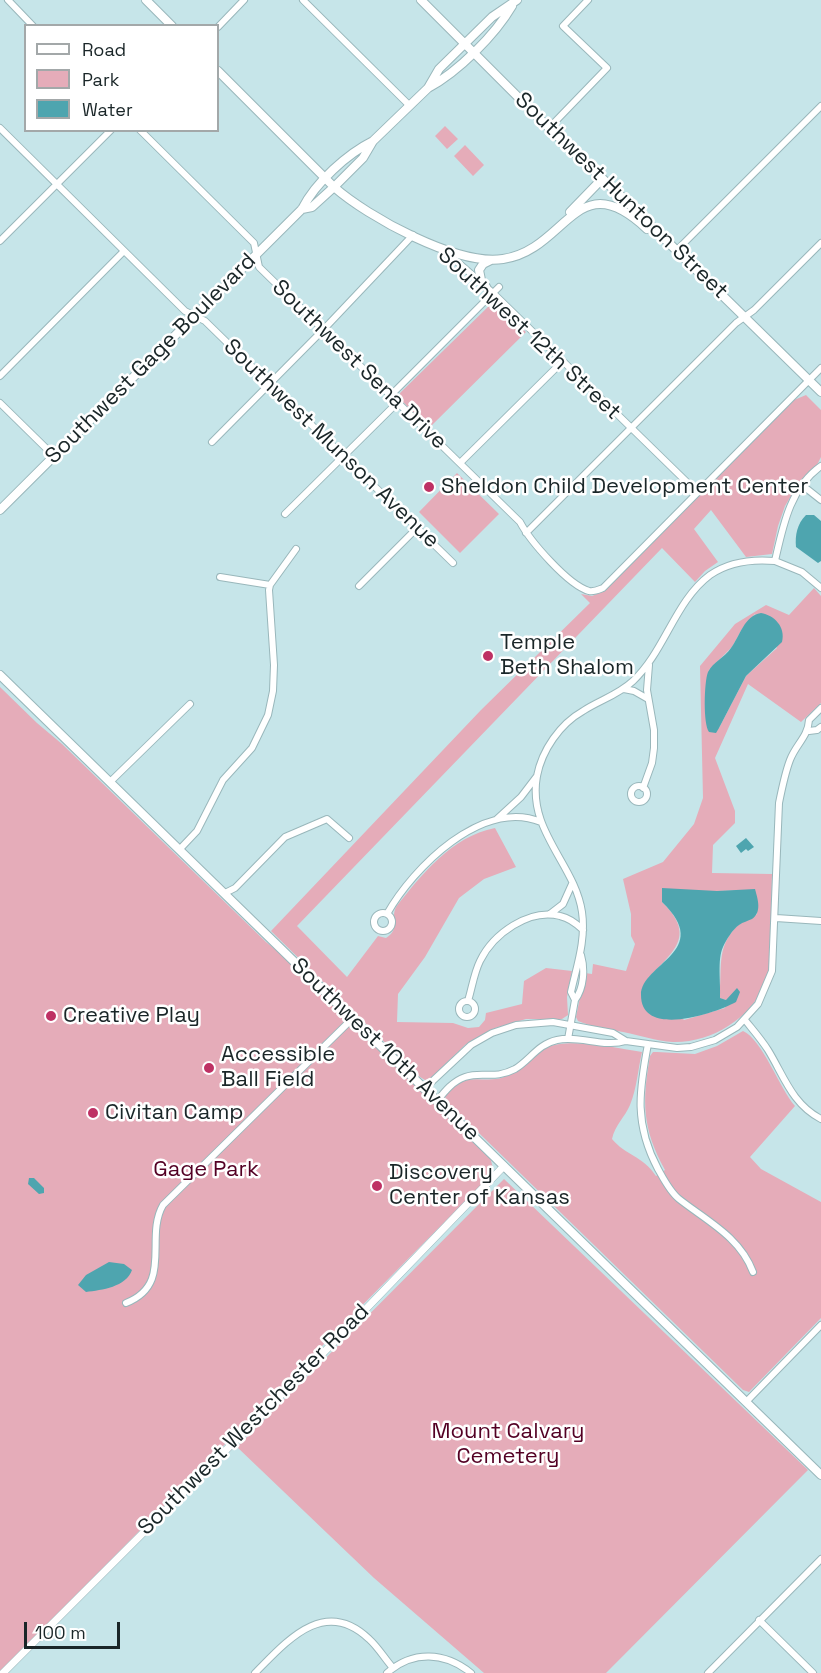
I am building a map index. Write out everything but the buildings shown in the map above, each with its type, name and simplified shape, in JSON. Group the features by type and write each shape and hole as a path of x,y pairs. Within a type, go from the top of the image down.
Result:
{"main road":[{"path":"146,0 170,24"},
{"name":"Southwest Huntoon Street","path":"421,0 549,128 821,392"},
{"name":"Southwest Gage Boulevard","path":"428,88 446,78 501,25 515,2"},
{"name":"Southwest Gage Boulevard","path":"302,208 312,207 334,187 363,158 373,141 428,88 439,69 492,17 515,2"},
{"name":"Southwest 12th Street","path":"219,71 334,187 350,200 413,235 440,247"},
{"name":"Southwest Gage Boulevard","path":"0,510 256,255 302,208 310,194 326,178 356,149 373,141"},
{"path":"548,237 602,179"},
{"path":"440,247 465,256 491,260 522,254 538,245 576,211 599,204 614,205 655,235 663,237"},
{"path":"489,290 480,278 479,270 483,264 491,260"},
{"name":"Southwest 10th Avenue","path":"0,675 821,1475"}],"street":[{"path":"8,0 31,24"},
{"path":"219,26 244,0"},
{"path":"303,0 410,106"},
{"path":"549,128 607,68 563,26 588,0"},
{"path":"676,250 821,106"},
{"name":"Southwest Munson Avenue","path":"0,128 185,311 205,321 453,563"},
{"path":"0,241 109,132"},
{"name":"Southwest Sena Drive","path":"142,132 254,243 259,267 520,522 526,533 571,583 590,591 603,588 697,492"},
{"path":"212,442 413,235"},
{"path":"526,533 736,323 754,310 821,243"},
{"name":"Southwest 12th Street","path":"440,247 489,290 697,492"},
{"path":"0,376 124,251"},
{"path":"391,395 489,290 499,287"},
{"path":"460,463 563,362"},
{"path":"697,492 821,368"},
{"path":"285,514 398,402"},
{"path":"0,403 54,456"},
{"path":"775,561 788,512 802,485 820,465"},
{"path":"802,485 821,500"},
{"path":"359,586 417,528"},
{"path":"179,850 197,831 223,780 252,748 268,716 273,691 274,665 270,585 296,549"},
{"path":"494,821 521,797 537,776 548,747 563,726 582,711 624,689 642,672 690,595 704,580 721,568 734,563 748,560 775,561 802,572 821,587"},
{"path":"220,577 270,585"},
{"path":"643,788 652,763 654,748 654,730 647,690 649,662"},
{"path":"624,689 643,695 648,700"},
{"path":"110,782 190,704"},
{"path":"437,1101 449,1087 463,1078 504,1074 519,1066 538,1049 557,1040 615,1044 626,1041 677,1048 691,1047 715,1040 745,1020 758,1004 769,982 774,959 779,803 791,758 809,731 809,720 821,708"},
{"path":"809,731 821,727"},
{"path":"537,776 536,794 541,822 573,884 582,910 584,931 581,955 584,965 568,1039"},
{"path":"387,914 396,898 447,844 465,832 494,821 524,817 541,822"},
{"path":"225,893 235,888 285,837 327,819 349,838"},
{"path":"550,914 563,904 573,884"},
{"path":"468,1001 480,961 492,942 517,924 550,914 568,919 584,931"},
{"path":"776,918 821,921"},
{"path":"126,1303 142,1294 152,1278 156,1260 156,1224 163,1205 353,1018"},
{"path":"745,1020 762,1042 797,1101 821,1119"},
{"path":"424,1089 462,1052 492,1033 528,1023 553,1022 571,1025 613,1033 626,1041"},
{"path":"648,1044 641,1077 639,1110 648,1151 676,1197 740,1246 753,1272"},
{"name":"Southwest Westchester Road","path":"3,1673 335,1341 504,1166"},
{"path":"746,1402 821,1325"},
{"path":"708,1673 821,1559"},
{"path":"759,1620 813,1673"},
{"path":"255,1673 295,1634 309,1626 325,1623 345,1625 363,1634 374,1644 390,1671 410,1659 435,1656 454,1661 471,1673"}],"green space":[{"path":"445,126 458,139 447,149 435,136"},
{"path":"465,145 484,165 473,176 454,156"},
{"path":"493,302 526,332 429,428 400,399 400,393"},
{"path":"806,395 821,410 821,457 817,465 800,481 785,506 772,554 746,557 711,510 694,529 718,562 695,582 662,548 297,926 347,977 378,936 386,938 393,931 396,907 428,869 451,848 465,839 495,828 516,867 484,879 459,898 425,957 398,994 397,1022 453,1023 468,1028 479,1027 485,1020 486,1013 522,1004 524,981 546,968 572,971 567,997 568,1015 562,1019 526,1019 495,1028 465,1045 430,1079 425,1080 271,931 481,710 590,603 581,594 592,596 604,591 794,400"},
{"path":"457,473 499,514 460,553 419,512"},
{"path":"814,588 821,596 821,703 801,722 748,684 715,758 735,811 735,823 713,845 712,873 772,874 771,946 765,984 750,1008 739,1018 715,1033 687,1041 660,1040 578,1021 576,1017 585,973 592,974 593,964 626,971 635,944 631,936 631,914 623,879 663,862 694,824 703,798 700,666 735,624 766,605 789,615","holes":["755,614 777,648 746,676 719,728 706,694 709,670 732,647 742,629","755,890 757,914 737,926 725,943 721,960 719,998 726,1000 725,1008 684,1020 646,981 671,953 680,935 673,915 662,902 717,891"]},
{"name":"Gage Park","path":"0,687 266,942 286,958 490,1157 493,1168 488,1178 0,1672"},
{"path":"743,1031 764,1054 795,1106 750,1157 761,1169 821,1202 821,1318 749,1392 743,1390 446,1101 445,1096 456,1084 463,1081 498,1079 510,1074 540,1051 555,1045 593,1044 642,1052 632,1099 612,1139 651,1169 656,1176 665,1170 652,1141 646,1114 645,1101 650,1056 653,1052 695,1054 717,1046"},
{"name":"Mount Calvary Cemetery","path":"504,1179 808,1470 606,1673 484,1673 374,1578 237,1447"}],"water":[{"path":"806,515 814,515 821,521 821,561 818,563 796,547 797,530"},
{"path":"761,613 770,616 781,627 782,642 746,676 716,733 709,732 705,703 708,672 731,648 746,622"},
{"path":"746,838 754,847 741,853 736,846"},
{"path":"662,888 717,891 755,889 757,913 732,932 721,952 720,998 726,1000 737,988 740,992 736,1002 713,1012 681,1019 653,1016 644,1008 641,995 644,984 671,955 678,945 681,933 676,919 662,902"},
{"path":"29,1178 34,1178 44,1188 44,1193 39,1194 28,1184"},
{"path":"109,1262 124,1264 132,1270 129,1276 119,1284 106,1289 86,1292 78,1285 86,1275"}],"place":[{"name":"Sheldon Child Development Center","path":"429,487"},
{"name":"Temple Beth Shalom","path":"488,656"},
{"name":"Creative Play","path":"51,1016"},
{"name":"Accessible Ball Field","path":"209,1068"},
{"name":"Civitan Camp","path":"93,1113"},
{"name":"Discovery Center of Kansas","path":"377,1186"}]}
